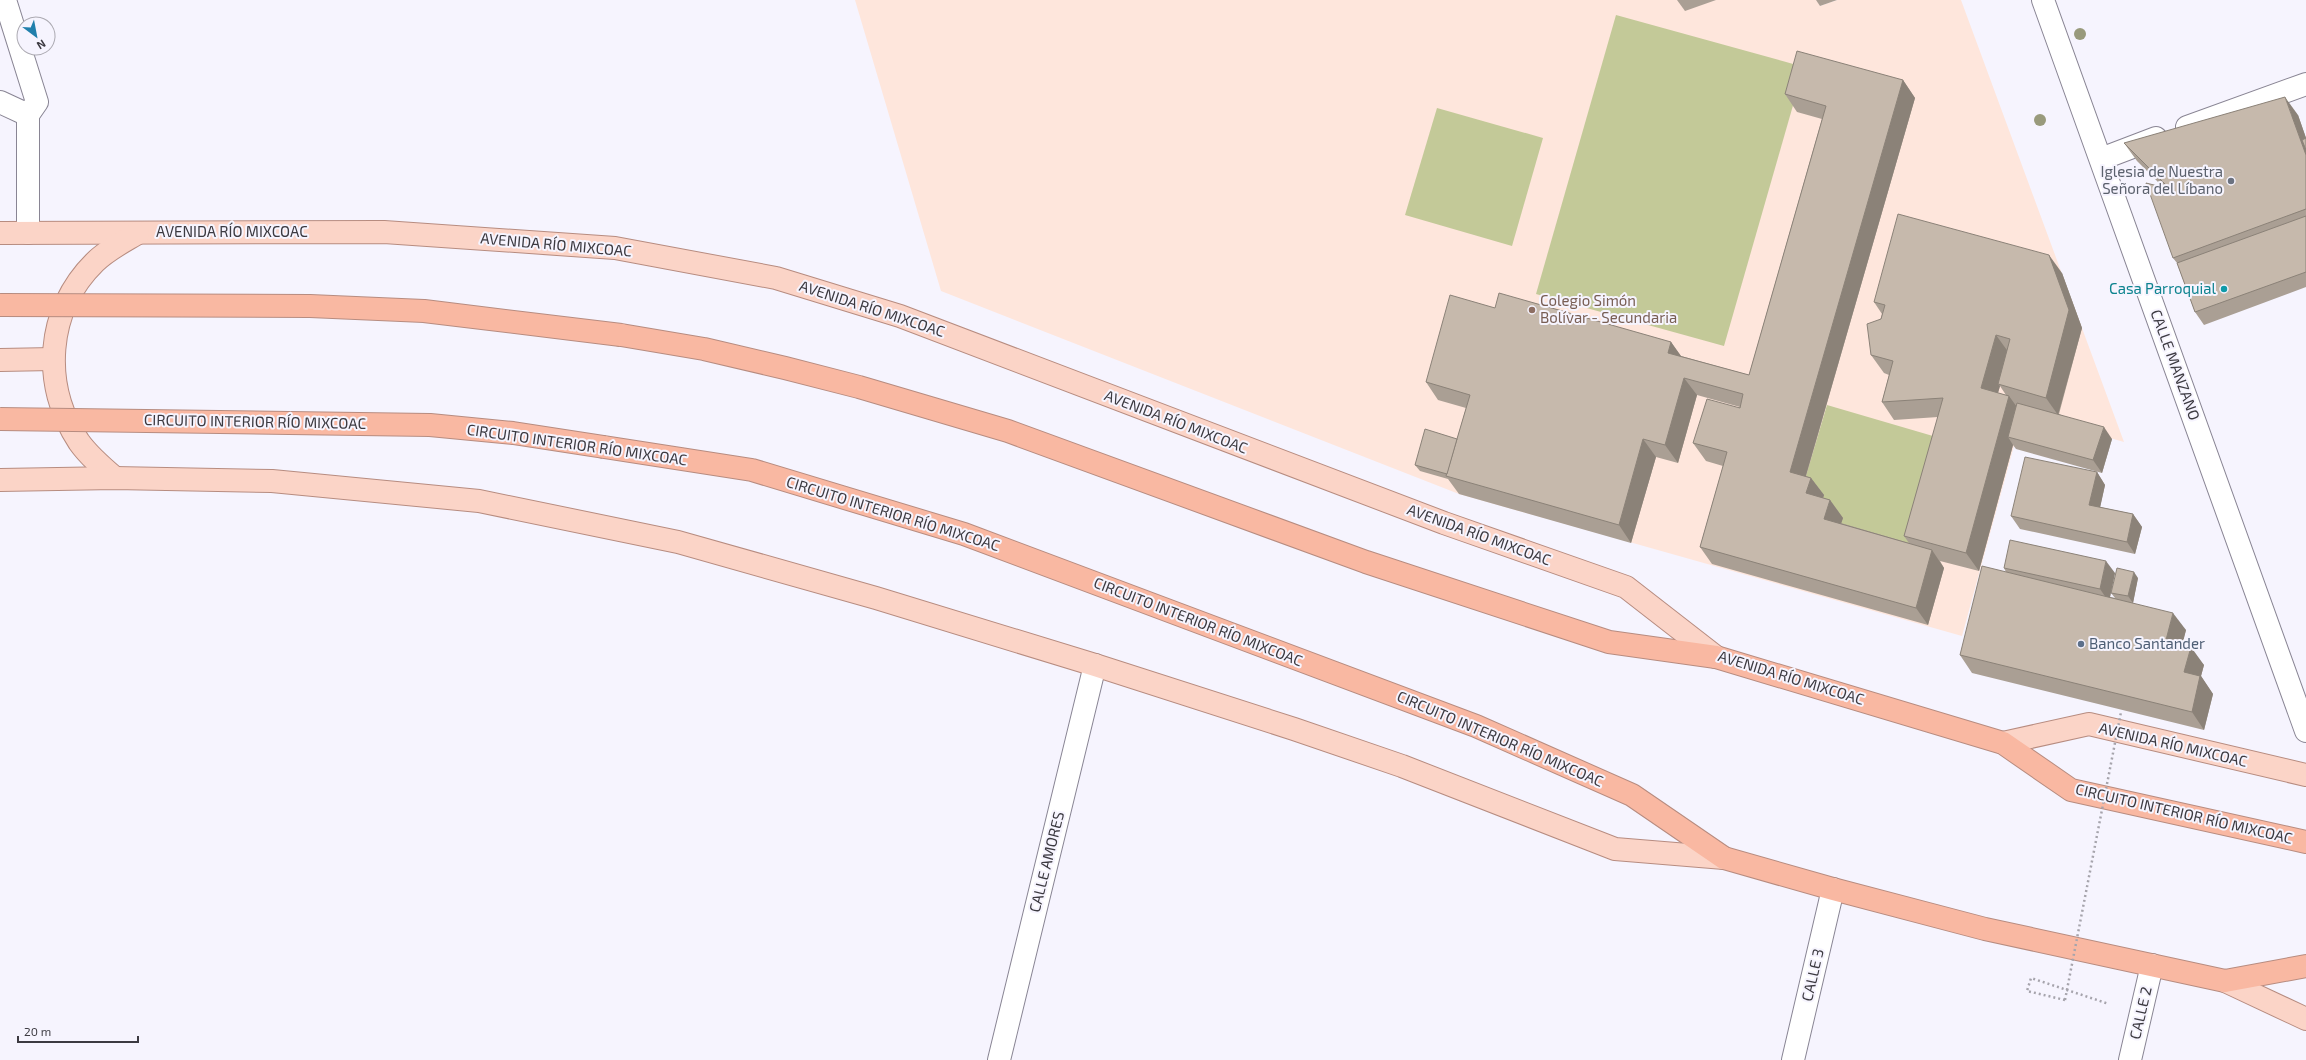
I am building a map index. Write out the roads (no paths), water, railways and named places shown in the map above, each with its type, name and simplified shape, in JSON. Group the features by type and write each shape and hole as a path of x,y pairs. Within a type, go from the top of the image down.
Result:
{"highway":[{"path":"0,305 310,306 416,311 512,320 621,335 704,349 859,386 1008,431 1366,562 1609,642 1716,657"},
{"name":"CIRCUITO INTERIOR RÍO MIXCOAC","path":"0,419 430,425 513,434 752,470 964,534 1476,726 1632,795 1724,858"},
{"name":"AVENIDA RÍO MIXCOAC","path":"1716,657 2003,743"},
{"name":"CIRCUITO INTERIOR RÍO MIXCOAC","path":"2003,743 2071,790 2306,842"},
{"path":"1724,858 1833,889 1985,929 2225,980 2306,966"}],"main road":[{"name":"AVENIDA RÍO MIXCOAC","path":"0,233 384,232 615,248 776,278 900,316 1437,520 1626,587 1716,657"},
{"path":"115,478 90,455 73,432 62,407 55,380 53,359 60,320 70,294 95,262 138,233"},
{"path":"0,360 53,359"},
{"path":"0,480 115,478 272,481 479,501 678,542 876,598 1294,728 1402,766 1615,849 1724,858"},
{"name":"AVENIDA RÍO MIXCOAC","path":"2003,743 2089,724 2306,775"},
{"path":"2225,980 2306,1019"}],"street":[{"path":"5,0 38,102 28,115 28,233"},
{"name":"CALLE MANZANO","path":"2043,0 2306,731"},
{"path":"2101,159 2306,84"},
{"path":"0,102 28,115"},
{"name":"CALLE AMORES","path":"999,1060 1095,665"},
{"name":"CALLE 3","path":"1793,1060 1833,889"},
{"name":"CALLE 2","path":"2130,1060 2152,965"}],"place":[{"name":"Iglesia de Nuestra Señora del Líbano","path":"2231,181"},
{"name":"Casa Parroquial","path":"2224,289"},
{"name":"Colegio Simón Bolívar - Secundaria","path":"1532,310"},
{"name":"Banco Santander","path":"2081,644"}]}
